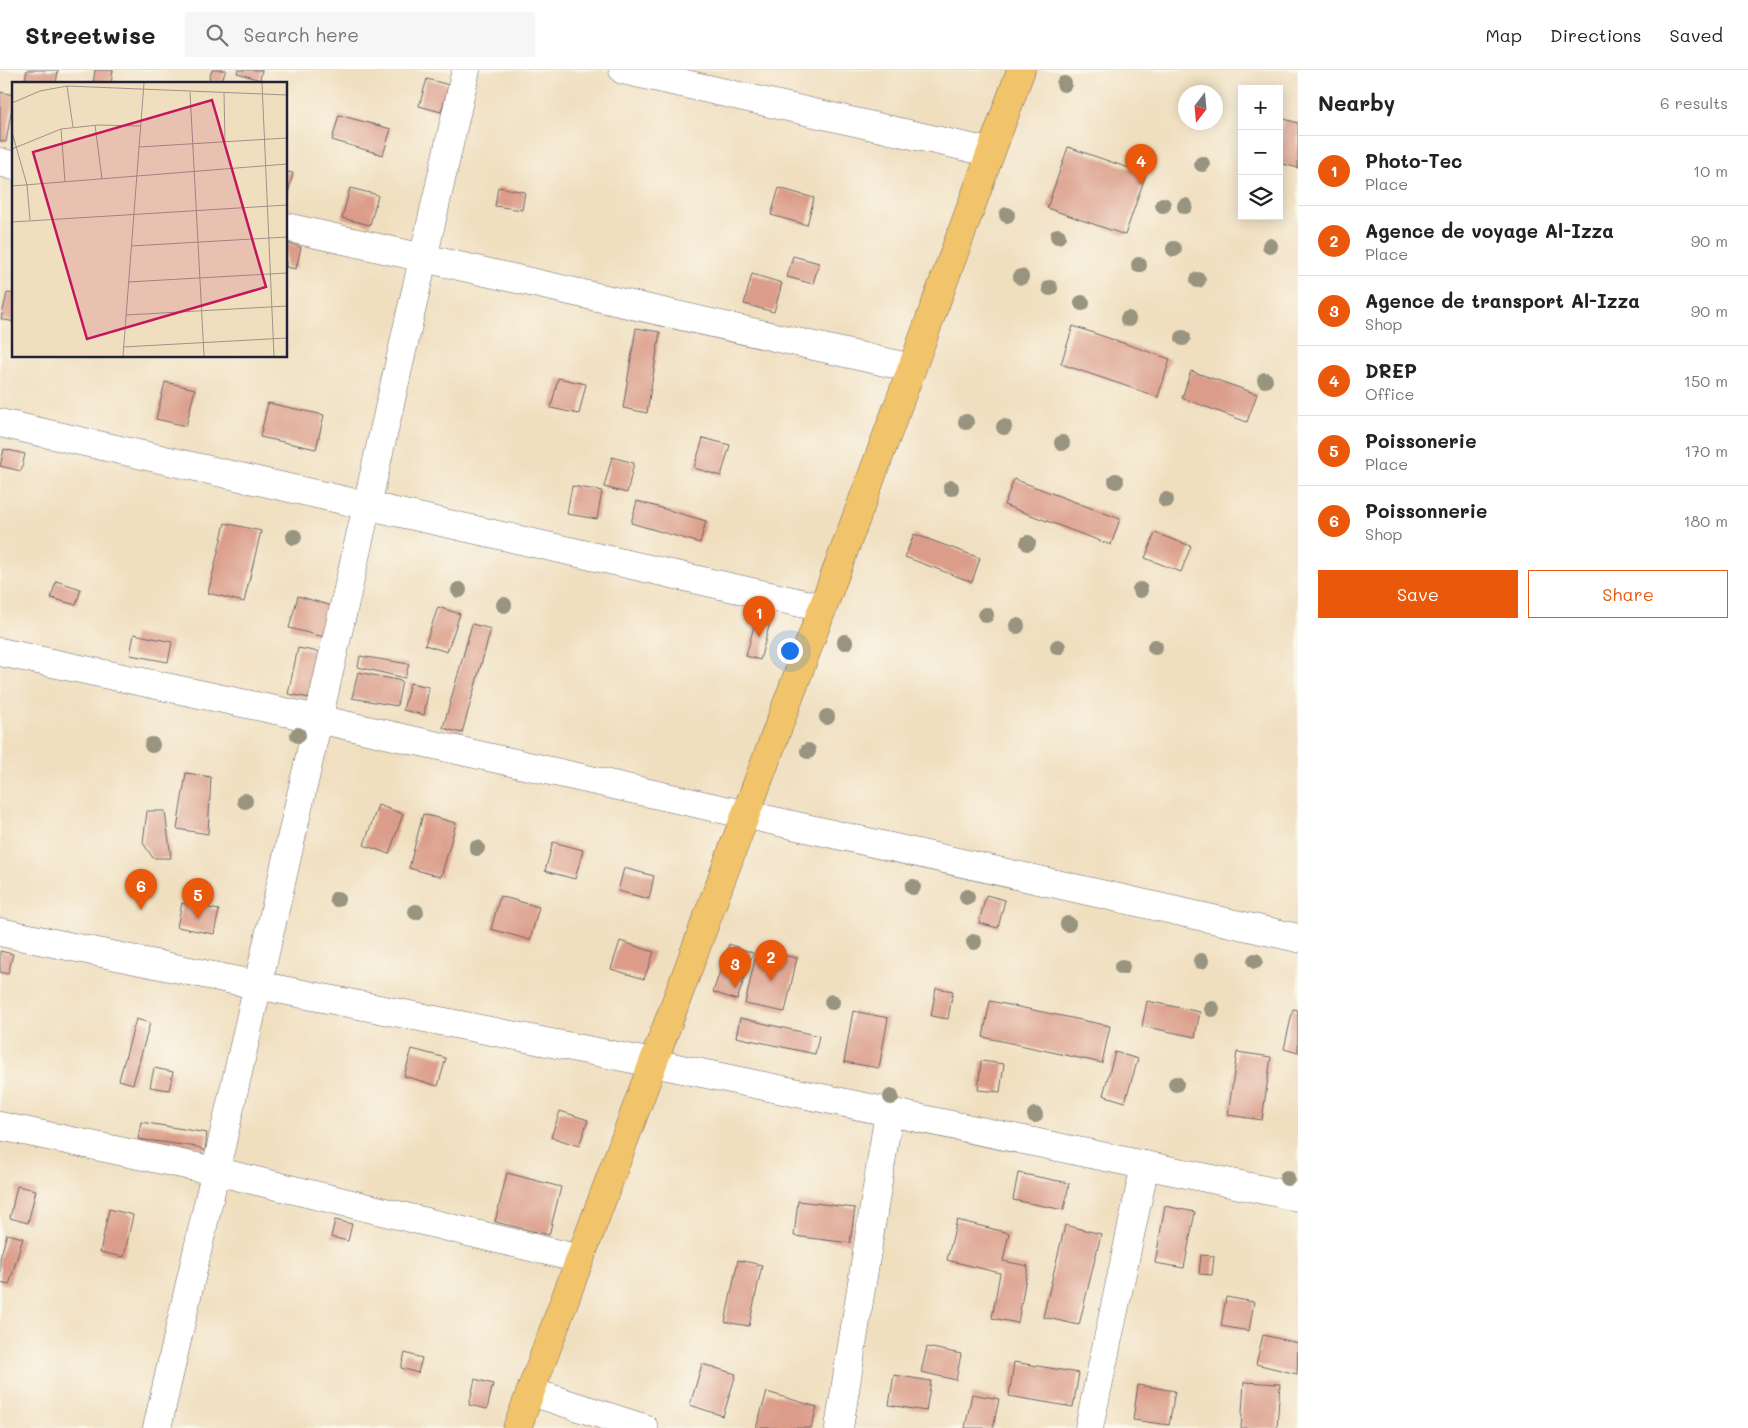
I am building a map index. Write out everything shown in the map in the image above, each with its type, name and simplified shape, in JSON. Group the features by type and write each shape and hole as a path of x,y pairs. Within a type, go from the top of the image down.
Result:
{"main road":[{"path":"517,1428 912,368 1020,70"}],"street":[{"path":"157,1428 466,70"},
{"path":"623,70 989,152"},
{"path":"288,228 912,368"},
{"path":"0,423 823,608"},
{"path":"0,652 318,719 1298,938"},
{"path":"0,932 653,1063 1298,1197"},
{"path":"839,1428 889,1112"},
{"path":"0,1126 215,1172 580,1258"},
{"path":"1089,1428 1145,1165"},
{"path":"531,1392 644,1428"}],"building":[{"path":"27,70 58,70 56,82 24,82"},
{"path":"95,70 113,70 111,82 93,82"},
{"path":"212,70 226,70 221,82 209,79"},
{"path":"238,70 262,70 260,80 237,73"},
{"path":"427,79 449,85 441,112 419,106"},
{"path":"0,92 12,95 12,107 6,142 0,141"},
{"path":"339,115 391,129 383,155 332,140"},
{"path":"1284,119 1298,123 1298,168 1283,164"},
{"path":"1068,147 1146,174 1125,235 1047,208"},
{"path":"288,172 293,173 288,193"},
{"path":"498,187 525,192 522,210 495,206"},
{"path":"350,188 378,195 370,225 342,218"},
{"path":"779,188 814,198 807,225 771,215"},
{"path":"288,244 301,247 296,269 288,267"},
{"path":"793,256 819,263 813,284 787,277"},
{"path":"752,274 782,283 774,312 744,304"},
{"path":"7,293 12,294 12,322 1,319"},
{"path":"1073,326 1170,359 1158,397 1061,364"},
{"path":"636,328 660,332 647,413 623,408"},
{"path":"1191,371 1257,394 1247,422 1182,398"},
{"path":"558,378 586,384 579,414 551,408"},
{"path":"165,382 195,389 186,426 156,419"},
{"path":"268,403 324,415 316,449 260,437"},
{"path":"703,438 730,445 721,476 694,468"},
{"path":"4,449 25,454 21,471 0,466"},
{"path":"612,457 634,463 627,493 604,487"},
{"path":"1014,479 1120,519 1111,545 1004,505"},
{"path":"572,486 602,491 597,519 567,514"},
{"path":"637,501 706,521 700,543 631,523"},
{"path":"225,523 261,531 244,602 208,593"},
{"path":"1155,533 1191,546 1181,572 1145,558"},
{"path":"914,534 980,558 972,582 905,557"},
{"path":"56,581 81,589 76,605 51,598"},
{"path":"298,596 332,606 324,637 289,628"},
{"path":"438,607 460,614 447,652 425,645"},
{"path":"757,615 771,619 760,660 746,656"},
{"path":"472,624 491,629 462,733 443,728"},
{"path":"134,634 172,642 168,662 130,655"},
{"path":"298,648 324,653 310,698 288,694"},
{"path":"360,656 409,664 405,678 358,667"},
{"path":"358,672 402,681 397,706 352,698"},
{"path":"410,683 429,687 424,715 403,710"},
{"path":"186,773 211,777 208,834 177,829"},
{"path":"378,805 403,814 389,854 364,845"},
{"path":"147,811 165,811 171,858 153,858 143,843"},
{"path":"423,814 456,823 441,877 409,868"},
{"path":"553,842 583,850 575,879 545,871"},
{"path":"624,868 654,876 649,899 618,891"},
{"path":"986,895 1005,900 998,928 979,923"},
{"path":"500,896 539,907 530,940 491,929"},
{"path":"182,903 219,910 214,934 177,927"},
{"path":"620,941 654,952 644,979 611,969"},
{"path":"729,944 753,953 737,1000 713,992"},
{"path":"757,950 797,958 785,1012 745,1004"},
{"path":"0,951 13,954 8,974 0,972"},
{"path":"936,988 953,991 948,1019 931,1016"},
{"path":"990,1001 1110,1026 1102,1063 983,1037"},
{"path":"1147,1001 1200,1012 1195,1037 1142,1026"},
{"path":"1293,1009 1298,1010 1298,1053 1284,1049"},
{"path":"853,1011 888,1018 879,1068 844,1062"},
{"path":"740,1018 819,1036 815,1054 736,1037"},
{"path":"136,1019 150,1023 133,1084 119,1080"},
{"path":"412,1049 446,1058 438,1086 404,1076"},
{"path":"1115,1052 1138,1059 1125,1102 1103,1095"},
{"path":"1237,1052 1271,1057 1262,1120 1228,1115"},
{"path":"981,1061 1004,1064 1000,1092 978,1090"},
{"path":"154,1068 173,1072 169,1090 150,1087"},
{"path":"560,1111 588,1120 579,1146 551,1137"},
{"path":"141,1122 207,1133 205,1151 198,1147 138,1139"},
{"path":"507,1173 561,1187 549,1235 495,1222"},
{"path":"1018,1173 1069,1183 1064,1210 1013,1200"},
{"path":"17,1186 36,1190 28,1223 10,1218"},
{"path":"798,1201 855,1208 850,1243 794,1236"},
{"path":"1165,1206 1195,1212 1184,1268 1155,1263"},
{"path":"109,1209 133,1215 124,1257 100,1252"},
{"path":"335,1220 352,1224 348,1241 331,1237"},
{"path":"957,1220 1009,1233 1003,1261 1028,1266 1018,1323 992,1318 1000,1273 947,1260"},
{"path":"1065,1225 1101,1234 1079,1325 1043,1317"},
{"path":"7,1234 23,1238 9,1285 0,1283 0,1258"},
{"path":"1201,1255 1214,1256 1212,1275 1199,1274"},
{"path":"738,1260 762,1265 749,1326 725,1322"},
{"path":"1226,1297 1254,1302 1249,1331 1221,1326"},
{"path":"1263,1335 1298,1343 1297,1374 1256,1364"},
{"path":"927,1347 961,1354 956,1380 921,1372"},
{"path":"405,1353 422,1358 418,1373 401,1368"},
{"path":"1014,1362 1079,1373 1073,1407 1009,1396"},
{"path":"702,1364 736,1374 723,1416 690,1405"},
{"path":"894,1375 931,1381 926,1411 889,1405"},
{"path":"475,1379 493,1384 487,1409 469,1405"},
{"path":"1244,1382 1280,1384 1277,1428 1241,1428"},
{"path":"1138,1385 1175,1391 1169,1425 1133,1420"},
{"path":"767,1392 817,1407 811,1428 756,1428"},
{"path":"972,1394 999,1399 993,1428 965,1428"}],"place":[{"name":"DREP","path":"1141,185"},
{"name":"Photo-Tec","path":"759,637"},
{"name":"Poissonnerie","path":"141,910"},
{"name":"Poissonerie","path":"198,919"},
{"name":"Agence de voyage Al-Izza","path":"771,981"},
{"name":"Agence de transport Al-Izza","path":"735,988"}]}
